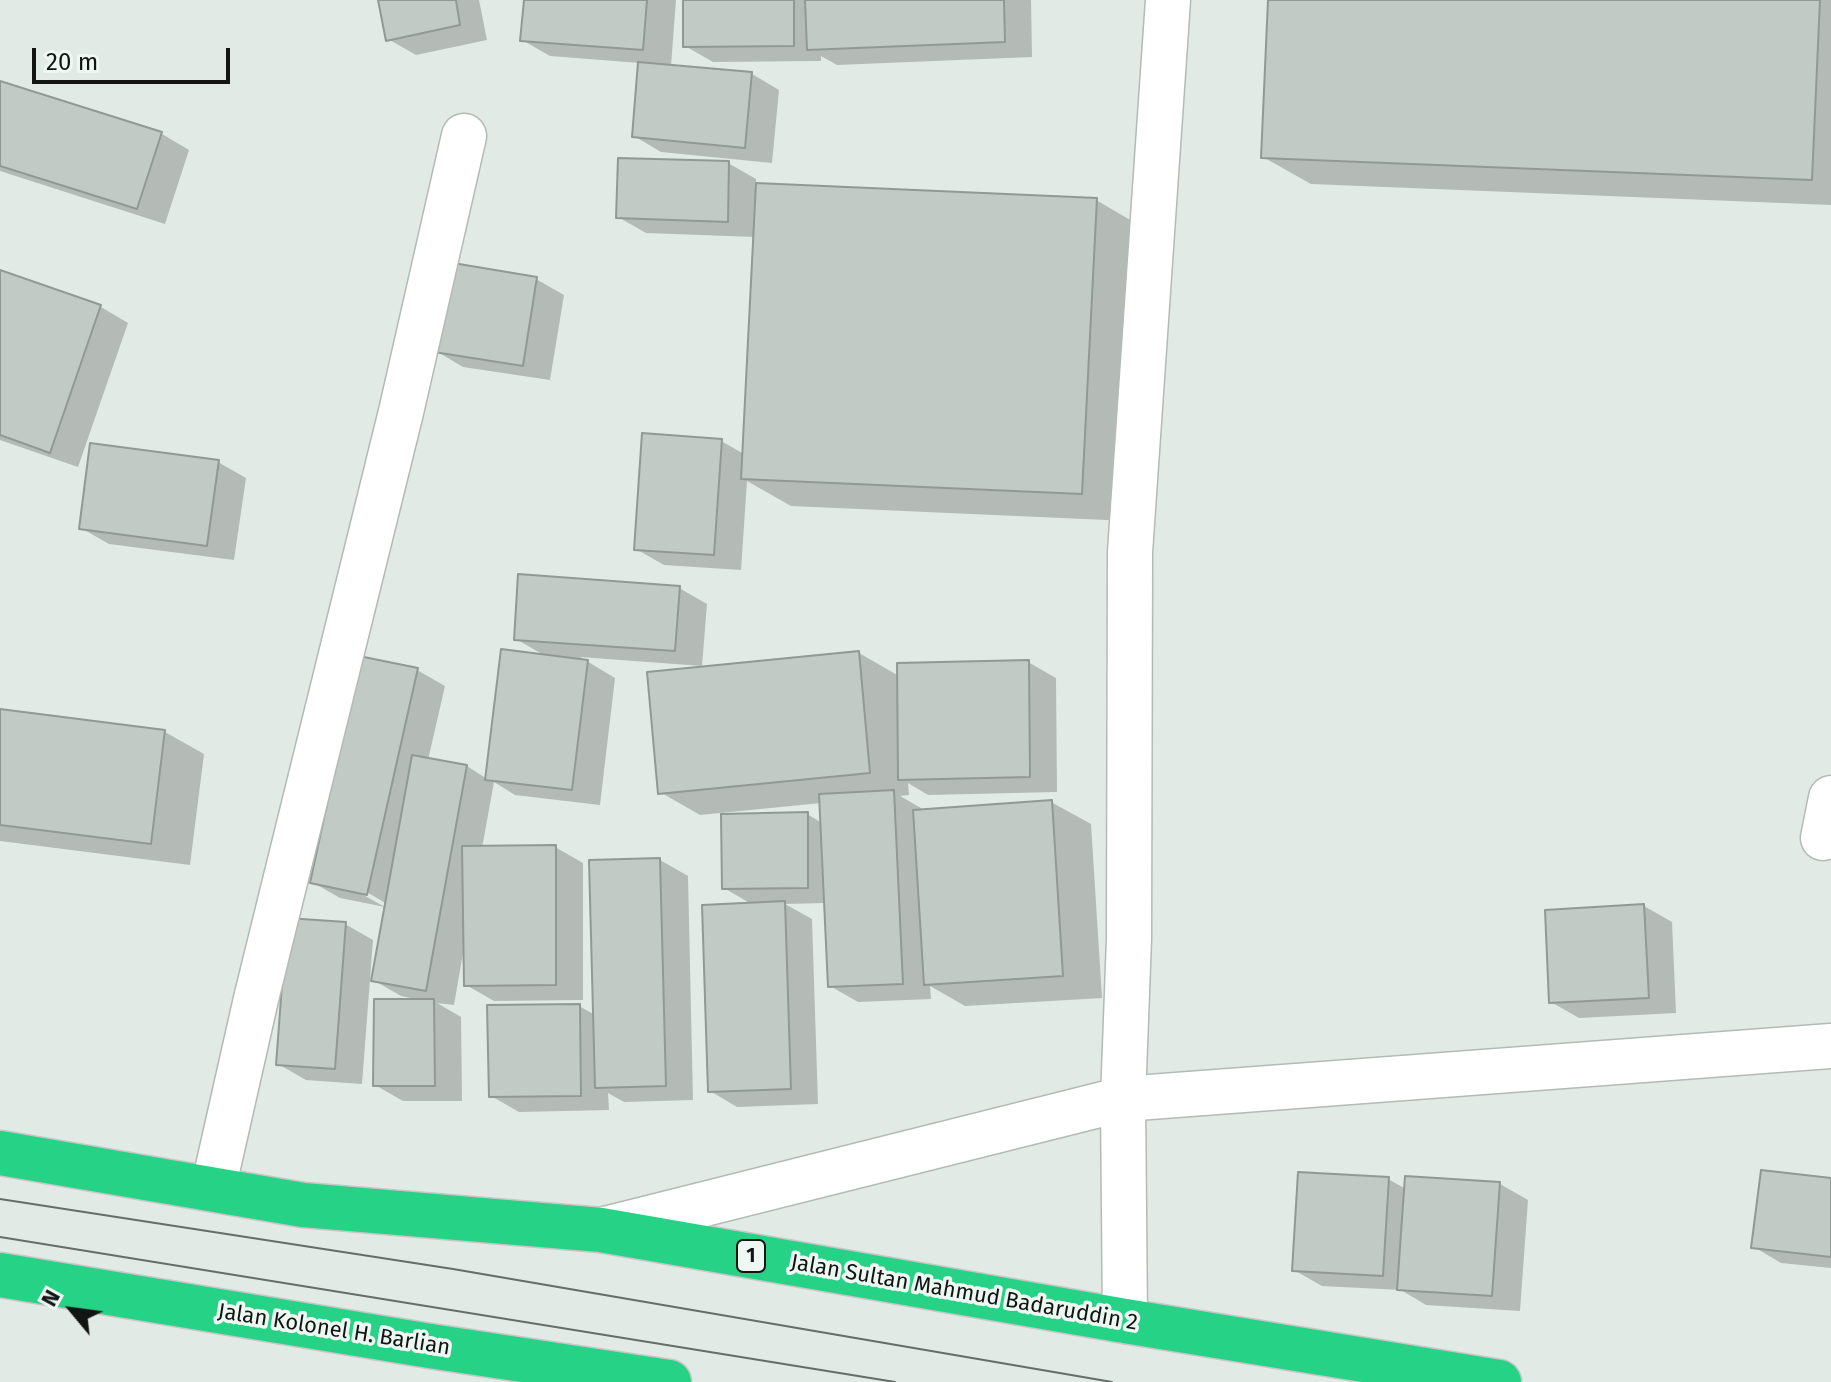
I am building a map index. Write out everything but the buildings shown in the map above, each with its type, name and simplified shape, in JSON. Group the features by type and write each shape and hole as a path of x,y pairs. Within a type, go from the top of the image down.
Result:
{"highway":[{"name":"Jalan Sultan Mahmud Badaruddin 2","path":"0,1153 303,1205 601,1230 1499,1382"},
{"name":"Jalan Kolonel H. Barlian","path":"0,1275 669,1382"}],"street":[{"path":"1125,1321 1123,1099 1129,939 1130,552 1168,0"},
{"path":"213,1189 256,999 401,412 464,136"},
{"path":"601,1230 1123,1099 1831,1046"}],"tram line":[{"path":"0,1199 453,1269 1112,1382"},
{"path":"0,1237 895,1382"}]}
